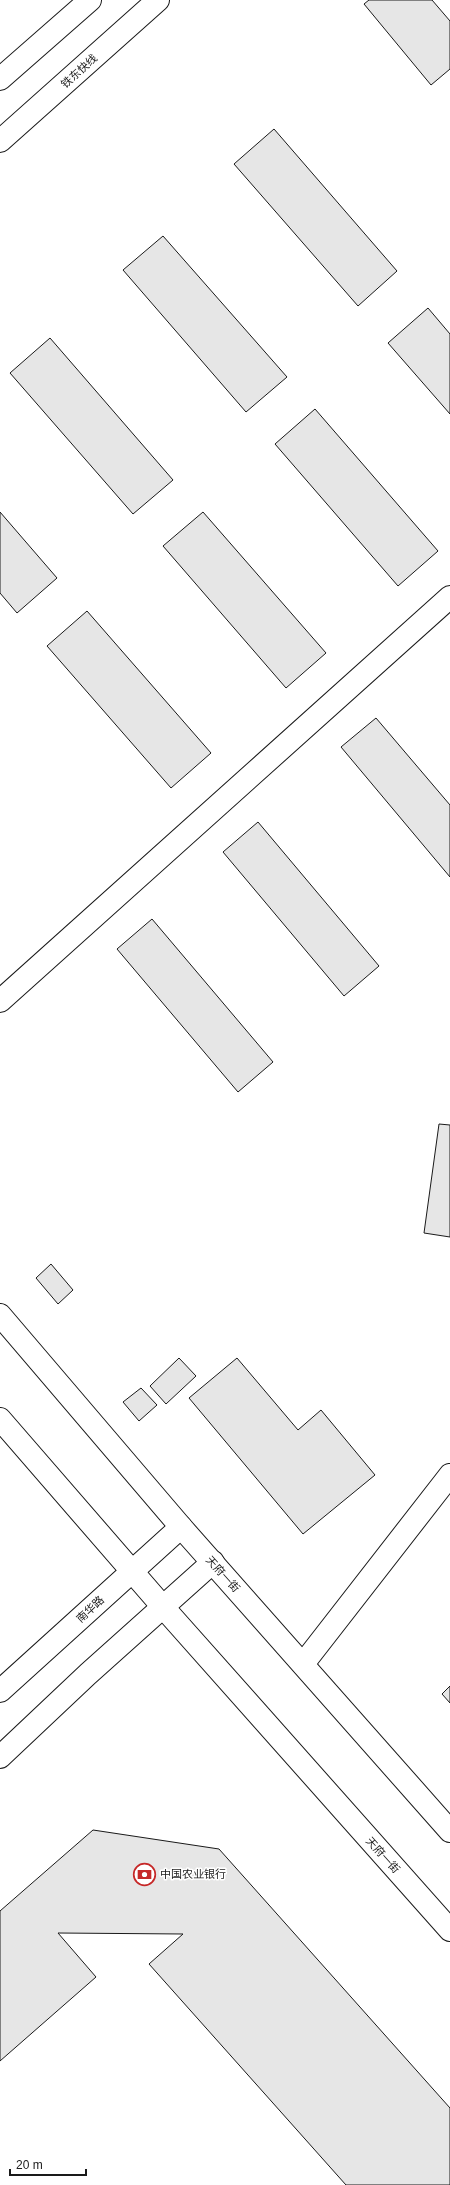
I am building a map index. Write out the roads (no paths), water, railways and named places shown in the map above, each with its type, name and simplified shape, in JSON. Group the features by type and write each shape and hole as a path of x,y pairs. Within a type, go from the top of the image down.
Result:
{"main road":[{"path":"0,79 90,0"},
{"name":"铁东快线","path":"0,141 158,0"},
{"path":"0,1001 450,597"},
{"name":"天府一街","path":"0,1315 181,1527 450,1831"},
{"name":"天府一街","path":"0,1419 163,1607 450,1930"},
{"path":"303,1664 450,1475"},
{"name":"南华路","path":"0,1691 181,1527"},
{"path":"0,1757 213,1562"}],"place":[{"name":"中国农业银行","path":"145,1874"}]}
